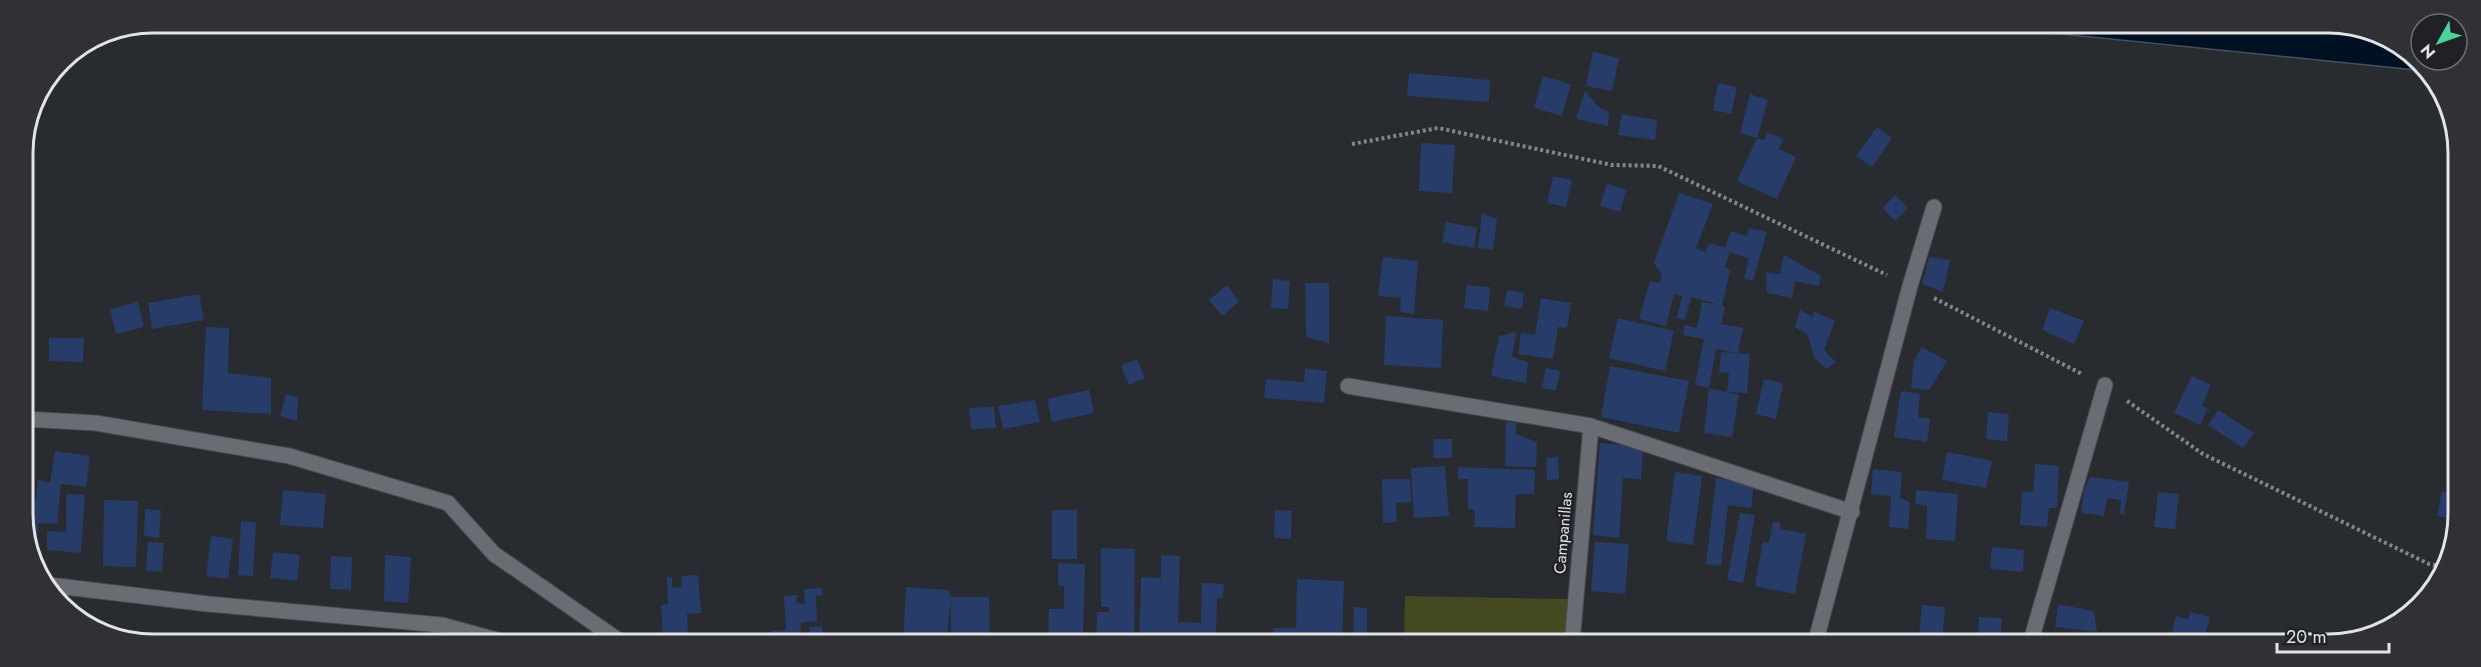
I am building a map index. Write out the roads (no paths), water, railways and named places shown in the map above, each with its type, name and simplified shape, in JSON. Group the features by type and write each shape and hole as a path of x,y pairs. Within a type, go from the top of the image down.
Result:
{"street":[{"path":"1818,634 1852,512 1910,286 1934,207"},
{"path":"2033,634 2105,385"},
{"path":"1348,386 1590,426 1852,512"},
{"path":"33,419 96,423 289,456 448,503 494,554 609,634"},
{"name":"Campanillas","path":"1573,634 1590,426"},
{"path":"57,586 208,604 442,625 475,634"}],"water":[{"path":"2051,33 2343,34 2381,45 2409,65 2409,69"}]}
